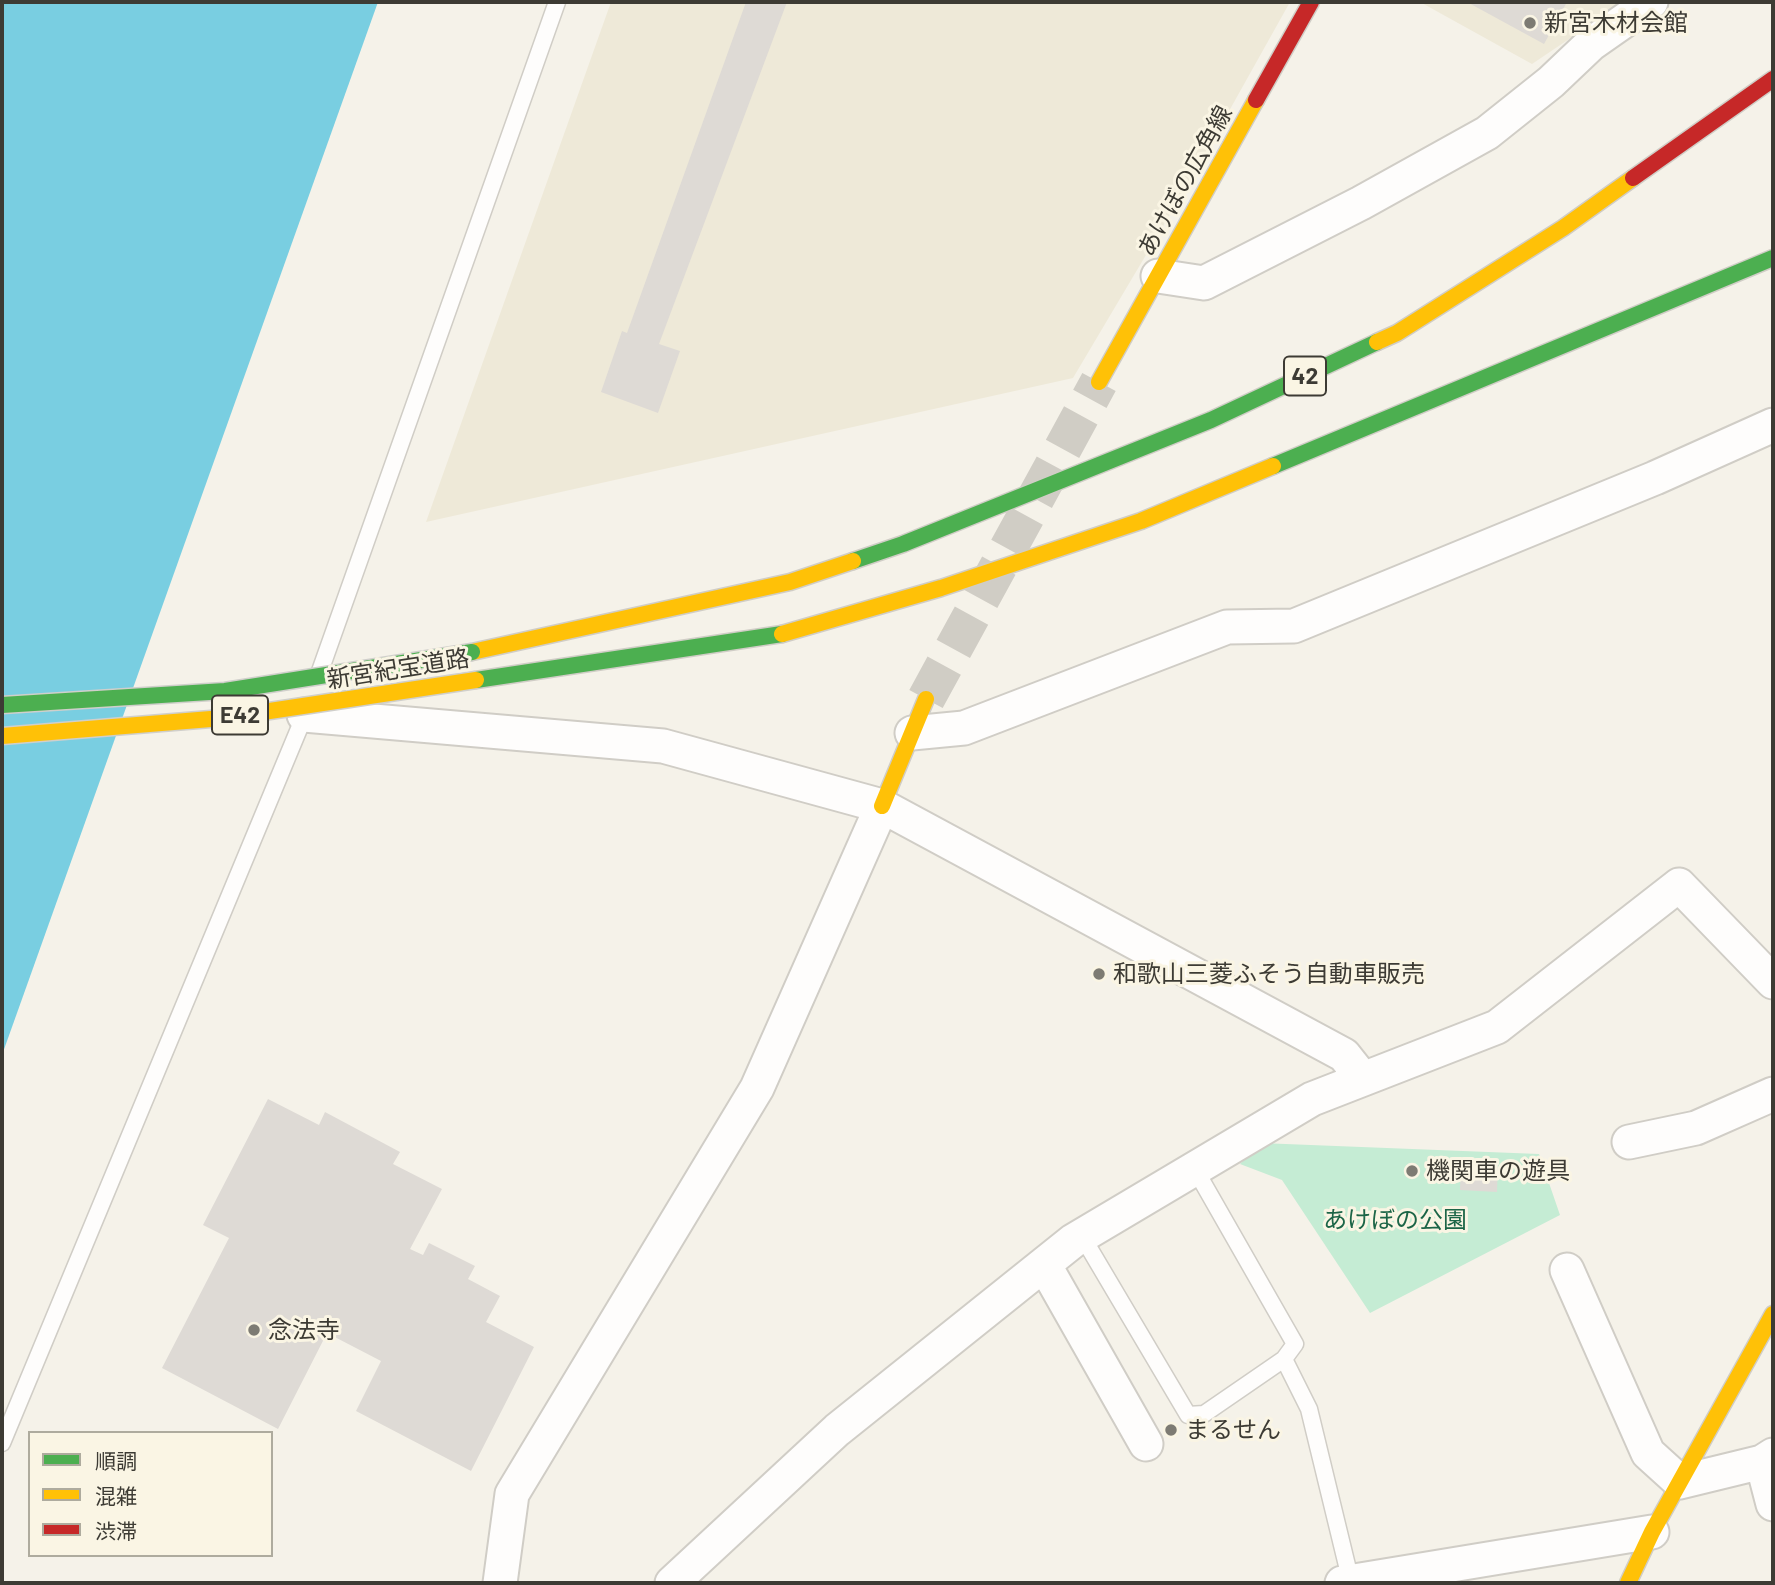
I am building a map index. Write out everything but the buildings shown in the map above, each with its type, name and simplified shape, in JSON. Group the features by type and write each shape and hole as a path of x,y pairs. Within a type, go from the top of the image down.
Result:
{"main road":[{"name":"あけぼの広角線","path":"1099,382 1311,2"},
{"name":"42","path":"790,582 903,544 1211,420 1397,334 1563,228 1773,79"},
{"name":"新宮紀宝道路","path":"2,736 223,718 800,631 941,588 1141,521 1773,258"},
{"name":"新宮紀宝道路","path":"2,705 225,691 472,652 790,582"},
{"path":"882,806 926,699"},
{"path":"1628,1583 1652,1532 1773,1314"}],"street":[{"path":"1158,276 1204,283 1361,204 1487,133 1550,82 1591,44 1651,2"},
{"path":"912,733 964,728 1227,627 1294,625 1655,478 1773,425"},
{"path":"304,715 663,746 882,806 1344,1055 1363,1079"},
{"path":"498,1582 512,1494 757,1088 882,806"},
{"path":"672,1583 837,1430 1082,1236 1312,1099 1497,1027 1679,885 1773,982"},
{"path":"1629,1142 1696,1128 1773,1094"},
{"path":"1045,1266 1146,1444"},
{"path":"1567,1270 1648,1453 1680,1482 1768,1458 1773,1504"},
{"path":"1347,1582 1652,1532"}],"lane":[{"path":"2,1443 304,715 557,2"},
{"path":"1082,1236 1188,1415 1205,1414 1284,1359 1295,1344 1195,1169"},
{"path":"1284,1359 1309,1409 1347,1582"}],"shaded area":[{"path":"611,2 1290,2 1191,179 1073,378 426,522"},
{"path":"1420,2 1624,2 1532,64"}],"green space":[{"name":"あけぼの公園","path":"1260,1143 1539,1154 1560,1215 1370,1313 1282,1180 1240,1164"}],"water":[{"path":"2,2 378,2 2,1055"}],"tunnel":[{"path":"926,699 1099,382"}],"traffic: fast":[{"path":"1273,466 1773,258"},
{"path":"853,561 903,544 1211,420 1377,342"},
{"path":"476,680 782,634"},
{"path":"2,705 225,691 472,652"}],"traffic: slow":[{"path":"1099,382 1256,100"},
{"path":"1377,342 1397,333 1563,228 1633,178"},
{"path":"782,634 941,588 1141,521 1273,466"},
{"path":"472,652 790,582 853,561"},
{"path":"2,736 223,718 476,680"},
{"path":"882,806 926,699"},
{"path":"1628,1583 1652,1532 1773,1314"}],"traffic: jam":[{"path":"1256,100 1311,2"},
{"path":"1633,178 1773,79"}],"place":[{"name":"新宮木材会館","path":"1530,23"},
{"name":"和歌山三菱ふそう自動車販売","path":"1099,974"},
{"name":"機関車の遊具","path":"1412,1171"},
{"name":"念法寺","path":"254,1330"},
{"name":"まるせん","path":"1171,1430"}]}
